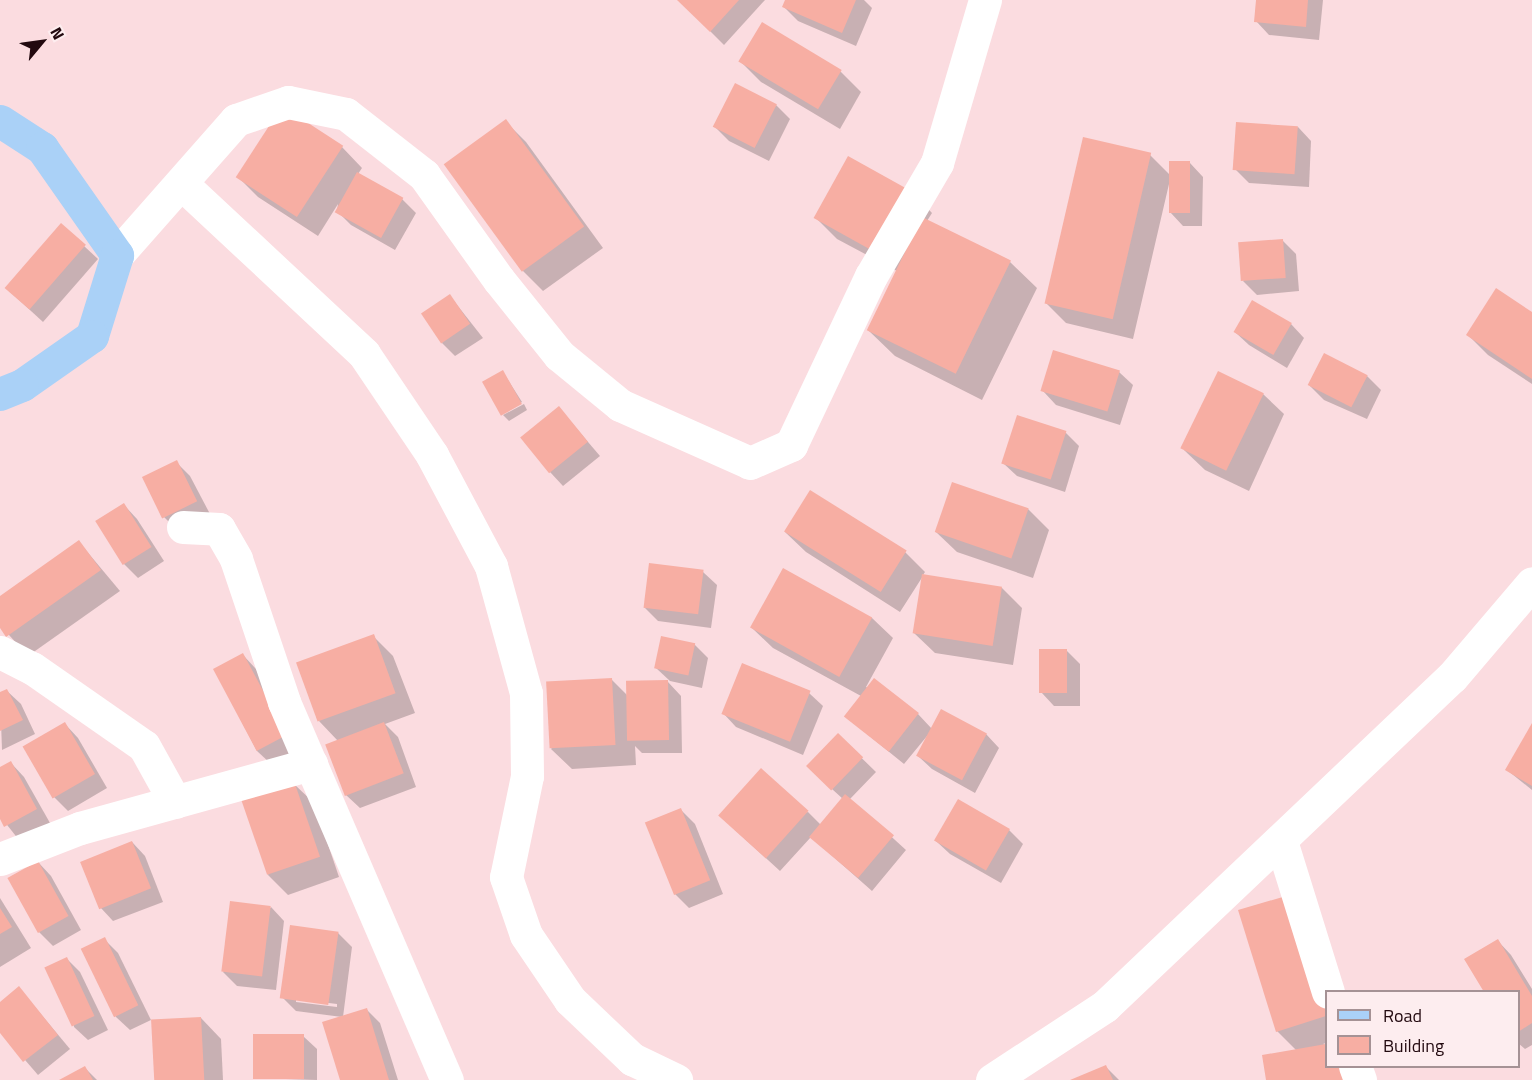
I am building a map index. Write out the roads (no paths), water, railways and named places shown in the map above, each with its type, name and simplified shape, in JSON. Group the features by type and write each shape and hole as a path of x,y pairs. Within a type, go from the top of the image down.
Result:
{"main road":[{"path":"0,121 42,148 117,255 92,336 22,386 0,394"}],"street":[{"path":"117,255 182,184 236,120 288,102 346,114 424,175 499,280 559,355 620,405 750,462 791,445 871,276 937,163 985,0"},
{"path":"182,184 256,258 364,354 432,455 491,566 526,693 527,776 506,877 525,935 570,1000 632,1059 676,1080"},
{"path":"183,527 219,529 236,559 284,702 447,1080"},
{"path":"992,1080 1105,1006 1452,677 1532,583"},
{"path":"0,652 32,668 144,746 175,802"},
{"path":"0,858 80,828 310,764"},
{"path":"1281,841 1327,990"}]}
